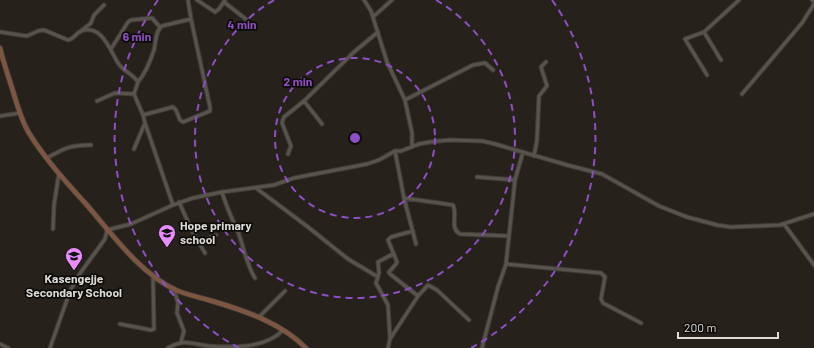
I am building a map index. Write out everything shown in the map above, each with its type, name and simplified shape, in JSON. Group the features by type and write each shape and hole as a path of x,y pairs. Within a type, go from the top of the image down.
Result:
{"street":[{"path":"143,115 173,107 176,110 180,120 183,122 210,111 203,68 188,0"},
{"path":"197,0 214,12 219,9 225,1 247,20"},
{"path":"364,0 371,11 391,71 405,100 412,133 412,147"},
{"path":"373,17 392,0"},
{"path":"707,75 685,40 704,32 739,0"},
{"path":"742,94 802,23 813,2"},
{"path":"0,32 25,36 40,30 44,30 68,40 74,38 92,23 94,15 104,4"},
{"path":"111,49 126,25 131,20 152,18 160,27"},
{"path":"160,27 191,18"},
{"path":"160,27 149,64 138,82 134,94 143,115 173,205"},
{"path":"80,32 89,31 98,34 105,40 120,66 138,82"},
{"path":"288,154 291,146 282,121 284,117 304,101 354,52 378,32"},
{"path":"704,32 721,60"},
{"path":"0,48 20,113 29,134 46,158 107,230 153,277 178,291 259,317 283,330 306,348"},
{"path":"534,156 537,140 539,96 547,86 541,67 546,62"},
{"path":"405,100 473,65 485,63 493,70"},
{"path":"97,101 115,93 134,94"},
{"path":"304,101 322,124"},
{"path":"0,116 20,113"},
{"path":"134,149 145,123"},
{"path":"107,230 131,224 179,202 206,194 274,185 294,178 367,164 379,160 395,151 439,141 482,141 607,175 659,206 701,221 730,227 784,224 814,214"},
{"path":"46,158 68,146 91,145"},
{"path":"395,151 404,198 416,244"},
{"path":"482,348 498,287 506,264 515,180 523,152"},
{"path":"53,229 55,193 59,173"},
{"path":"477,177 515,180"},
{"path":"256,188 348,259 378,277"},
{"path":"222,192 228,213 238,234 250,271 255,278"},
{"path":"404,198 453,205 455,208 456,231 460,234 509,236"},
{"path":"179,202 193,233 200,242 205,253"},
{"path":"784,224 814,265"},
{"path":"50,348 72,287 105,239 107,230"},
{"path":"413,231 389,238 388,242 396,260 396,264 390,270 390,274 418,296"},
{"path":"200,242 216,235"},
{"path":"388,348 390,339 388,305 376,285 376,281 379,273 378,262 393,254"},
{"path":"506,264 601,273 605,277 602,298 603,303 641,323"},
{"path":"120,324 151,330 154,329 153,277"},
{"path":"390,339 426,286 431,286 469,320"},
{"path":"171,287 176,296 178,313 184,331 182,342"},
{"path":"259,317 285,291"},
{"path":"168,348 182,342 208,346 237,347 257,345 268,342 279,336 283,330"},
{"path":"0,344 8,348"}],"place":[{"name":"Hope primary school","path":"167,248"},
{"name":"Kasengejje Secondary School","path":"74,271"}]}
